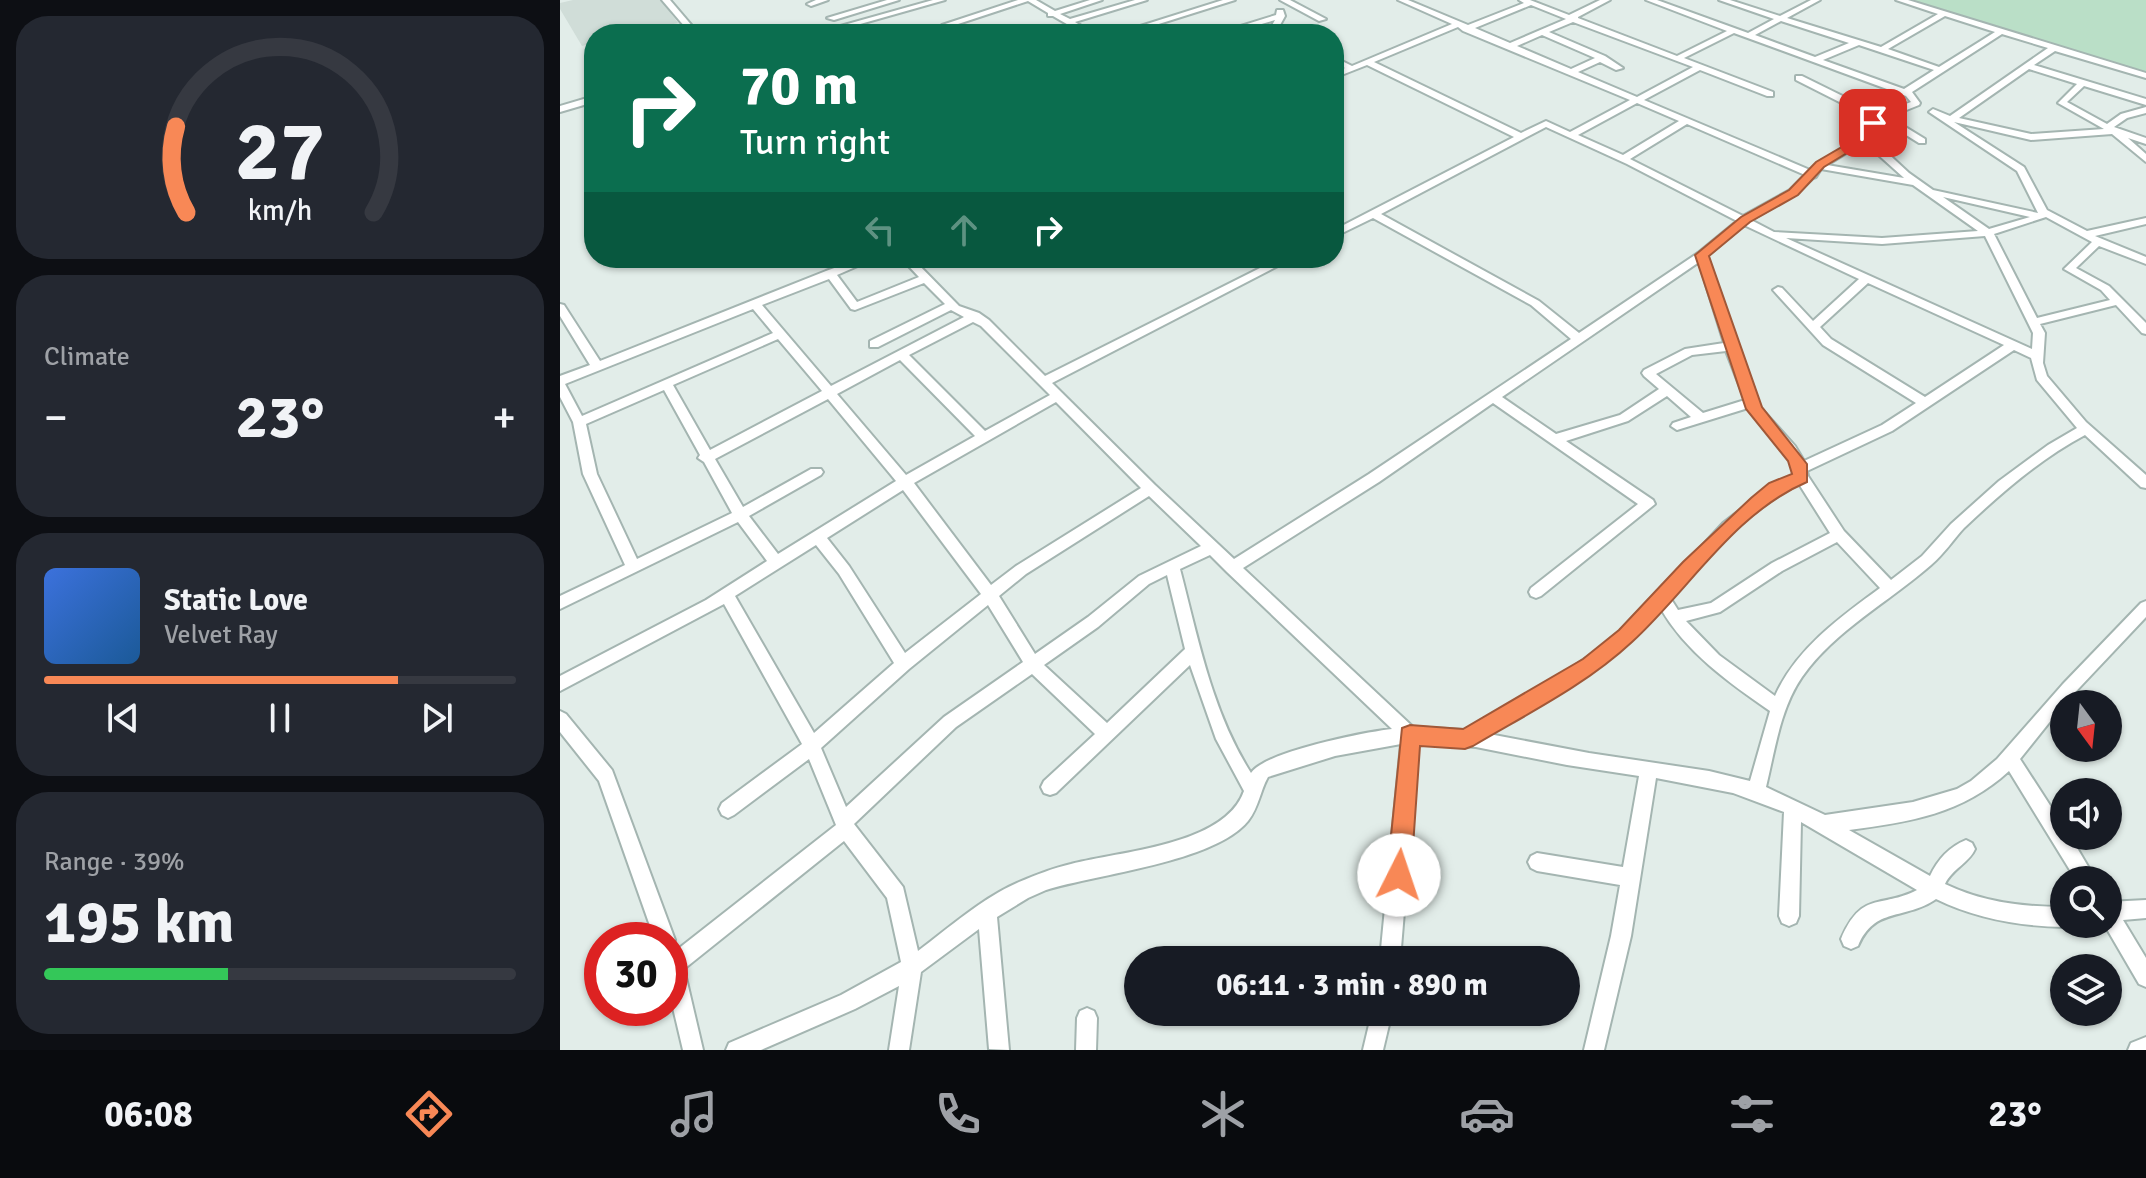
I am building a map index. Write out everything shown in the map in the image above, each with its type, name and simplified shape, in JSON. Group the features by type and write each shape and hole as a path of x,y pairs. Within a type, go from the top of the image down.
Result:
{"street":[{"path":"666,0 686,24"},
{"path":"811,4 824,0"},
{"path":"831,18 895,0"},
{"path":"849,24 923,2 941,0"},
{"path":"949,24 1028,0 1072,24"},
{"path":"1051,14 1098,0"},
{"path":"1068,22 1143,0"},
{"path":"1155,24 1231,0"},
{"path":"1277,24 1281,16 1278,0"},
{"path":"1284,0 1322,19"},
{"path":"1402,0 1686,121 1816,170 1917,183"},
{"path":"1511,46 1544,33 1606,0"},
{"path":"1650,0 1906,93 1949,126 2013,162 2030,182 2042,214"},
{"path":"1750,35 1816,0"},
{"path":"1900,0 2146,76"},
{"path":"1466,29 1526,1 1770,94"},
{"path":"1730,1 1940,70"},
{"path":"1881,50 1943,14"},
{"path":"1253,24 1281,16"},
{"path":"1344,72 1456,25"},
{"path":"1678,58 1735,30"},
{"path":"1906,93 2001,31"},
{"path":"1544,33 1601,56 1600,59 1619,68"},
{"path":"1818,59 1856,43"},
{"path":"1951,119 2054,48"},
{"path":"1572,72 1600,59"},
{"path":"1369,63 1519,136"},
{"path":"1344,65 1352,69"},
{"path":"2028,66 2146,102"},
{"path":"1571,135 1700,67"},
{"path":"1799,78 1881,117 1922,141"},
{"path":"2082,83 2061,102 2111,129 2146,141"},
{"path":"560,109 584,102"},
{"path":"1232,568 1702,255 1745,219 1793,192 1816,170 1864,137 1865,131 1881,117 1917,102"},
{"path":"1933,112 2031,137 2111,129 2124,116 2146,110"},
{"path":"1623,159 1686,121"},
{"path":"1344,228 1546,124 1772,234 2038,356"},
{"path":"2111,129 2146,159"},
{"path":"1864,137 1917,183 1988,233 2039,333 2041,377 2086,429 2146,482"},
{"path":"1928,190 2042,214 2098,242 2146,261"},
{"path":"1372,213 1535,303 1578,339"},
{"path":"1772,234 1882,241 1988,233 2042,214"},
{"path":"2084,235 2146,221"},
{"path":"2098,242 2068,267 2105,288 2146,330"},
{"path":"1702,255 1752,402 1839,535 1888,587"},
{"path":"633,566 590,474 579,422 560,383 753,302 844,268"},
{"path":"916,268 953,305 975,316 1211,548 1410,735"},
{"path":"1044,382 1268,268"},
{"path":"830,273 855,307 927,278"},
{"path":"1813,327 1867,278"},
{"path":"1778,290 1827,342 1926,404"},
{"path":"2034,322 2119,301"},
{"path":"753,302 924,505 990,595 1033,665 1106,733"},
{"path":"874,344 953,305"},
{"path":"560,307 597,366"},
{"path":"705,458 832,394 975,316"},
{"path":"579,422 780,334"},
{"path":"1465,739 1590,665 1626,636 1757,502 1776,488 1887,428 2013,345"},
{"path":"1700,418 1665,391 1648,373 1689,352 1733,346"},
{"path":"903,356 985,438"},
{"path":"667,385 705,458 740,515 776,562"},
{"path":"1556,439 1624,418 1665,391"},
{"path":"560,684 726,594 903,483 1058,396"},
{"path":"1493,397 1648,504 1536,592"},
{"path":"1677,426 1752,402"},
{"path":"1756,791 1779,708 1805,661 1888,587 1927,560 1959,524 2050,450 2086,429"},
{"path":"560,603 740,515 816,472"},
{"path":"728,809 812,746 903,664 1021,570 1150,489"},
{"path":"1673,618 1715,608 1777,567 1839,535"},
{"path":"817,536 852,580 903,664"},
{"path":"688,946 845,824 950,722 1033,665 1144,580 1211,548"},
{"path":"1172,565 1200,680 1236,767 1254,792"},
{"path":"726,594 812,746 845,824 896,894 912,967 899,1050"},
{"path":"1662,597 1673,618 1700,652 1779,708"},
{"path":"1825,824 1918,811 1948,801 1980,784 2010,758 2146,607"},
{"path":"1050,787 1193,652"},
{"path":"560,719 606,776 659,922"},
{"path":"1386,946 1410,735"},
{"path":"736,1050 912,967 938,945 1021,891 1050,881 1150,858 1225,829 1250,807 1262,771 1353,744 1410,735 1465,739 1649,769 1756,791 1825,824 1890,868 1932,890 1977,907 2050,915"},
{"path":"2010,758 2078,866"},
{"path":"1594,1050 1621,936 1649,769"},
{"path":"1789,916 1793,808"},
{"path":"1851,939 1855,924 1863,916 1915,900 1932,890 1945,866 1966,849"},
{"path":"1537,862 1629,877"},
{"path":"2122,911 2146,909"},
{"path":"987,914 999,1049"},
{"path":"2122,936 2146,977"},
{"path":"1086,1050 1087,1018"},
{"path":"688,1026 693,1050"},
{"path":"1373,1050 1379,1026"},
{"path":"2138,1050 2146,1047"}],"shaded area":[{"path":"573,0 661,0 678,23 584,24 582,46 560,9 560,3"}],"green space":[{"path":"1906,0 2146,0 2146,74"}],"route":[{"path":"1399,875 1410,735 1465,739 1590,665 1626,636 1689,567 1757,502 1776,488 1801,477 1801,468 1794,457 1755,409 1702,255 1745,219 1793,192 1820,165 1861,140 1873,123"}]}
